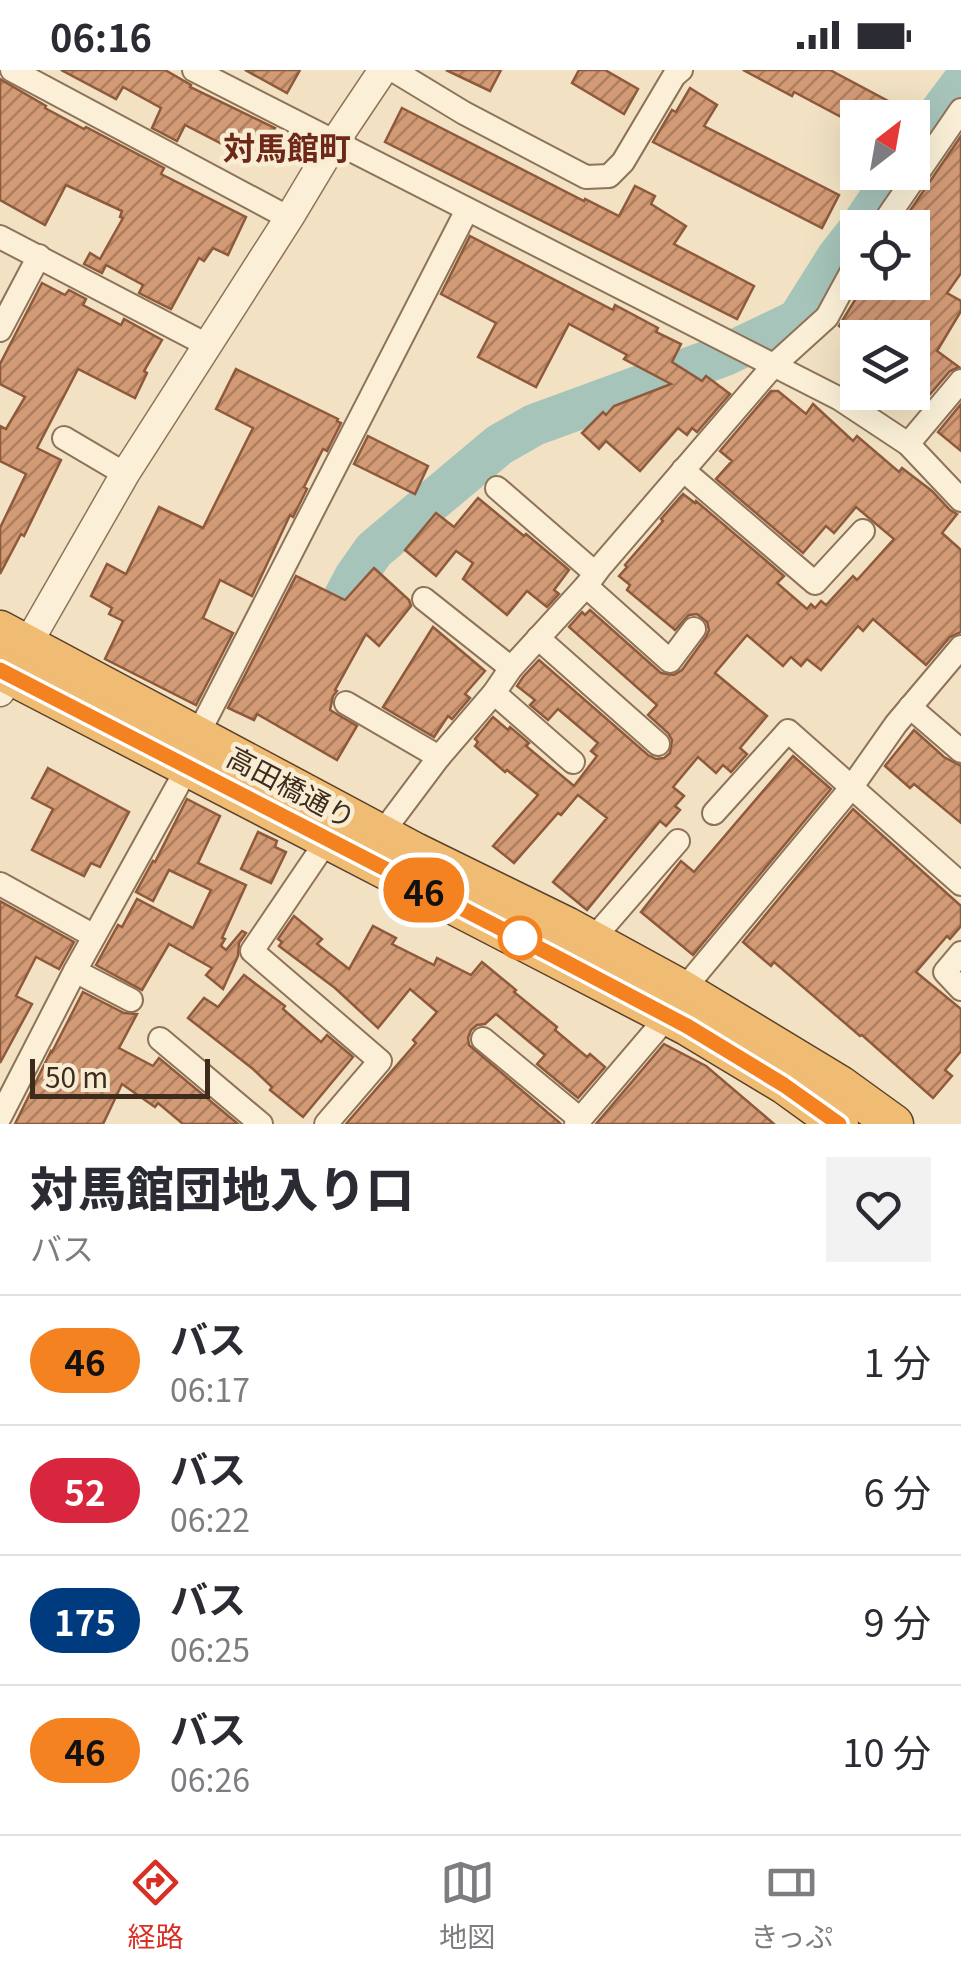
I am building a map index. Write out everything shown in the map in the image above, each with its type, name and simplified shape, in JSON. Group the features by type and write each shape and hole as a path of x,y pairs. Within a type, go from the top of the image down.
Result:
{"highway":[{"name":"高田橋通り","path":"6,665 382,834 592,940 839,1124"},
{"name":"高田橋通り","path":"193,752 328,839 676,1003 840,1086 894,1124"}],"street":[{"path":"12,70 289,218"},
{"path":"194,70 840,399 908,444 961,500"},
{"path":"6,665 383,70"},
{"path":"393,70 464,113 586,177 608,176 623,162 681,70"},
{"path":"893,210 960,113"},
{"path":"0,1117 193,752 467,210"},
{"path":"0,236 207,345"},
{"path":"0,330 38,256"},
{"path":"382,834 439,756 512,668 774,365 827,317 840,293"},
{"path":"908,444 961,381"},
{"path":"64,438 126,474"},
{"path":"683,470 816,583 863,531"},
{"path":"497,488 670,661 694,630"},
{"path":"424,599 512,668"},
{"path":"0,606 6,665"},
{"path":"538,638 658,744"},
{"path":"483,1039 578,1122 961,647"},
{"path":"494,693 572,762"},
{"path":"346,703 439,756"},
{"path":"910,708 961,751"},
{"path":"714,813 788,731 961,884"},
{"path":"326,1124 380,1061 252,951 328,839"},
{"path":"592,940 678,841"},
{"path":"0,884 94,936"},
{"path":"961,953 945,972 961,989"},
{"path":"75,971 131,1000"},
{"path":"160,1039 262,1124"}],"building":[{"path":"61,70 165,70 190,87 275,128 256,160 185,125 177,141 152,128 161,108 123,87 116,99"},
{"path":"245,70 300,70 287,93"},
{"path":"446,70 501,70 490,91"},
{"path":"579,70 605,70 638,89 624,114 572,83"},
{"path":"743,70 830,70 886,100 840,100 840,116 794,92 792,96"},
{"path":"0,79 45,108 164,168 161,174 246,217 228,255 213,248 204,261 199,258 171,309 139,293 143,285 106,265 102,273 84,264 90,253 100,259 123,218 122,211 66,185 45,225 0,200"},
{"path":"690,88 717,105 704,126 839,195 822,228 653,142"},
{"path":"402,108 619,216 635,186 655,196 651,204 686,226 674,244 754,286 737,319 385,142"},
{"path":"961,136 961,273 947,293 961,301 961,311 937,351 959,367 950,371 930,394 930,320 843,320 855,300 930,300 930,210 910,210 924,190 930,190 930,181"},
{"path":"470,236 613,310 615,305 658,328 656,332 681,344 672,362 702,381 706,376 730,394 697,432 692,428 687,435 678,428 640,471 606,441 599,449 582,433 603,412 606,415 614,406 671,384 569,324 536,387 478,357 496,323 441,294"},
{"path":"42,283 65,295 69,290 86,299 83,305 121,325 124,319 162,340 144,371 147,373 135,398 78,369 37,448 61,460 24,536 21,534 0,574 0,528 26,474 0,461 0,426 6,429 25,397 0,384 0,364"},
{"path":"236,369 341,423 327,451 323,449 252,596 220,580 203,618 233,633 196,705 105,659 123,621 109,614 112,608 91,596 107,564 126,574 159,507 203,528 253,428 216,409"},
{"path":"771,391 778,391 806,414 813,404 853,441 857,436 957,514 942,533 961,550 961,632 950,637 926,665 873,619 863,631 858,626 821,670 807,659 801,666 791,657 783,666 747,635 715,673 767,716 740,748 747,754 731,772 723,765 716,773 698,757 673,787 684,796 675,806 680,810 666,826 660,821 587,910 553,882 607,818 578,795 514,863 493,846 538,795 475,746 475,739 493,717 529,743 526,746 574,786 597,756 591,751 598,743 558,709 548,720 530,705 535,700 517,686 523,677 539,660 648,755 664,758 670,753 672,740 648,715 657,705 569,627 582,612 585,615 590,610 661,673 674,675 682,670 706,637 707,622 697,614 689,615 675,630 627,590 630,585 619,576 683,494 784,576 777,583 807,609 811,604 815,608 821,601 826,605 853,576 857,580 894,539 856,507 834,533 826,526 803,553 716,479 732,461 720,451"},
{"path":"961,404 961,451 938,432"},
{"path":"368,436 428,466 415,494 354,464"},
{"path":"478,498 569,570 554,590 559,594 547,607 527,591 507,615 463,579 473,563 456,551 436,576 405,550 436,513 454,527"},
{"path":"374,568 411,606 379,646 366,634 335,690 330,710 357,726 337,760 257,714 254,720 228,708 296,576 345,600"},
{"path":"433,627 485,671 465,694 470,698 452,719 448,716 434,737 383,707"},
{"path":"914,730 944,757 961,766 961,823 885,766"},
{"path":"793,756 831,789 693,955 641,912 681,861 694,872"},
{"path":"48,768 129,812 100,867 91,863 84,876 32,850 53,809 32,798"},
{"path":"187,799 220,816 198,863 246,885 221,946 226,950 242,931 246,933 223,989 206,975 212,968 169,944 142,990 96,965 137,899 193,928 211,890 169,870 153,901 136,892"},
{"path":"853,809 961,906 961,926 950,939 947,936 916,972 961,1009 961,1051 945,1070 952,1076 933,1098 774,962 771,966 743,942"},
{"path":"258,832 277,841 275,847 286,852 271,883 241,869"},
{"path":"0,901 74,942 59,969 36,957 16,996 32,1004 0,1063"},
{"path":"294,916 322,939 317,944 349,969 373,926 396,938 392,944 434,965 437,958 471,975 482,962 557,1027 555,1030 605,1067 578,1098 537,1064 545,1055 496,1014 471,1030 469,1045 561,1124 346,1124 416,1043 413,1040 437,1012 410,989 378,1028 335,988 279,946 282,942 278,939"},
{"path":"244,975 285,1006 283,1009 321,1042 327,1035 353,1057 303,1117 270,1090 272,1087 253,1069 188,1018 204,998 218,1007"},
{"path":"83,992 124,1013 137,1014 119,1048 153,1066 159,1058 238,1124 183,1124 158,1103 155,1107 122,1084 103,1124 15,1124"},
{"path":"664,1044 706,1066 774,1124 596,1124"}],"waterway":[{"path":"930,126 961,85"},
{"path":"872,210 886,190"},
{"path":"317,649 374,550 499,445 534,425 725,355 798,320 840,254"}],"bus line":[{"name":"46","path":"0,670 687,1026 839,1124"}],"district":[{"name":"対馬館町","path":"287,146"}]}
